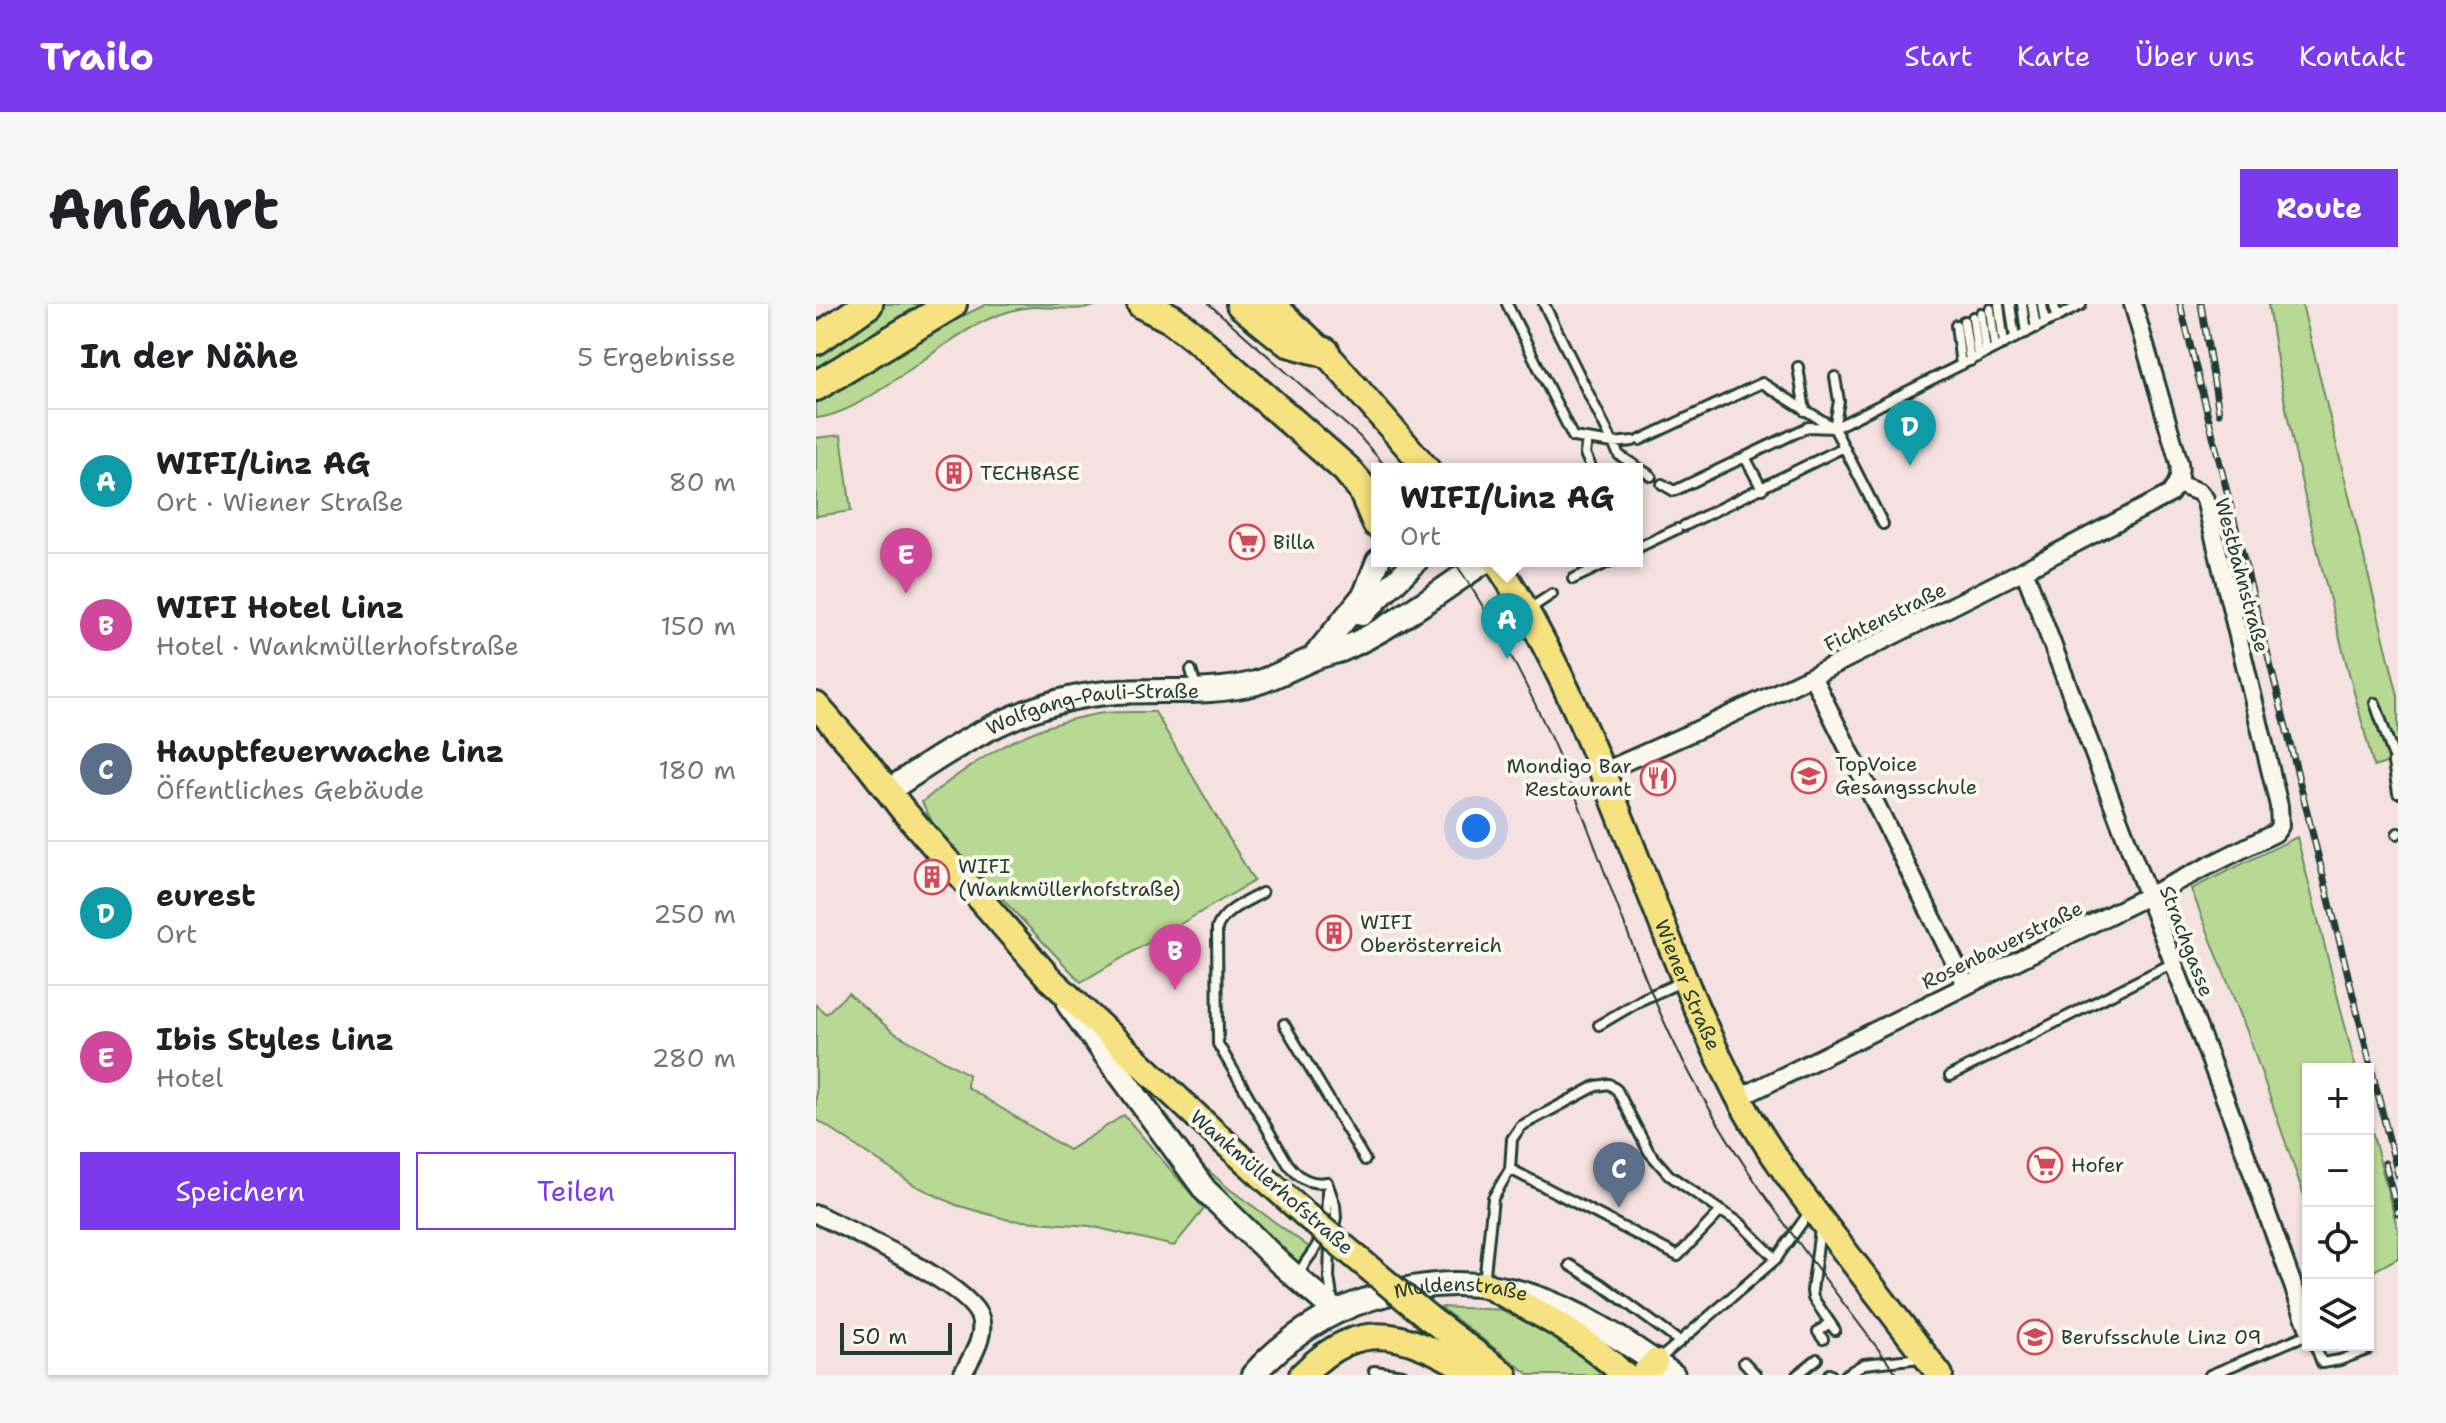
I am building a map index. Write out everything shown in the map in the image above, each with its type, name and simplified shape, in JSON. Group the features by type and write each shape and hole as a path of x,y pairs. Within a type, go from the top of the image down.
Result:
{"highway":[{"path":"816,340 868,304"},
{"path":"816,386 942,311 969,304"},
{"path":"1142,304 1172,319 1195,337 1346,469 1362,488 1371,509"},
{"path":"1241,304 1288,342 1325,352"}],"main road":[{"path":"1272,304 1325,352 1422,463"},
{"name":"Wolfgang-Pauli-Straße","path":"1313,659 1365,594 1376,567"},
{"name":"Wolfgang-Pauli-Straße","path":"1381,567 1394,582"},
{"name":"Wolfgang-Pauli-Straße","path":"1334,636 1359,617 1410,567"},
{"name":"Wolfgang-Pauli-Straße","path":"888,791 956,745 1033,709 1093,694 1194,680 1234,688 1276,677 1356,642 1476,567"},
{"name":"Wiener Straße","path":"1500,567 1564,679 1685,980 1739,1098 1773,1154 1816,1214 1933,1366"},
{"path":"1394,582 1413,592 1438,593"},
{"name":"Wankmüllerhofstraße","path":"816,705 1049,978 1151,1121 1205,1190 1335,1311"},
{"name":"Wankmüllerhofstraße","path":"1049,978 1308,1217 1429,1318 1505,1375"},
{"path":"1484,1284 1591,1345 1624,1375"},
{"name":"Muldenstraße","path":"1253,1375 1269,1357 1335,1311 1389,1292 1421,1286 1484,1284 1508,1288 1558,1306 1619,1338 1657,1371"},
{"path":"1302,1375 1329,1352 1368,1336 1388,1336 1425,1345 1478,1375"}],"street":[{"path":"2133,304 2179,463 2181,473 2178,484"},
{"name":"Fichtenstraße","path":"1602,772 1812,676 2024,570 2158,502 2178,484"},
{"name":"Westbahnstraße","path":"2178,484 2199,492 2205,499 2279,806 2280,826"},
{"name":"Strachgasse","path":"2024,570 2302,1311"},
{"path":"1812,676 1966,985"},
{"name":"Rosenbauerstraße","path":"1739,1098 2267,838 2280,826"},
{"path":"816,1214 910,1262 976,1309 981,1323 980,1334 962,1375"}],"lane":[{"path":"1507,304 1573,437 1613,443 1637,441 1762,383 1834,428 1883,524"},
{"path":"1544,304 1557,322 1619,455 1631,463"},
{"path":"2010,304 2015,338"},
{"path":"2022,304 2026,333"},
{"path":"2032,304 2036,328"},
{"path":"2042,304 2045,323"},
{"path":"2054,304 2061,312"},
{"path":"1662,484 1674,491 1808,427 1834,428 2078,306"},
{"path":"1977,315 1983,355"},
{"path":"1977,315 1983,355"},
{"path":"1977,315 1983,355"},
{"path":"1798,367 1805,411"},
{"path":"1834,428 1839,401 1835,377"},
{"path":"1587,439 1585,454 1589,463"},
{"path":"1643,545 1844,447"},
{"path":"1745,457 1762,489"},
{"path":"1643,471 1651,476"},
{"path":"1573,579 1598,567"},
{"path":"1527,610 1552,594"},
{"path":"2375,703 2398,769"},
{"path":"2391,752 2398,793"},
{"path":"1262,893 1229,912 1217,928 1218,1044 1288,1164 1304,1179 1316,1184 1327,1182"},
{"path":"1950,1076 2174,963"},
{"path":"1599,1025 1643,999 1685,980"},
{"path":"1284,1024 1365,1160"},
{"path":"1484,1284 1493,1198 1510,1169 1512,1139 1521,1126 1596,1086 1609,1084 1617,1090 1649,1152 1669,1175 1740,1223 1776,1259"},
{"path":"1510,1169 1678,1256 1721,1211"},
{"path":"1303,1284 1301,1269 1318,1244 1325,1224 1327,1182"},
{"path":"1327,1182 1336,1217 1330,1246 1329,1277 1335,1311"},
{"path":"1657,1371 1680,1342 1776,1259 1816,1214"},
{"path":"1816,1214 1812,1291 1813,1298 1832,1326 1818,1336"},
{"path":"1570,1265 1680,1342"},
{"path":"2210,1375 2302,1337"},
{"path":"2317,1351 2322,1363 2364,1351"},
{"path":"1853,1356 1862,1364"},
{"path":"1797,1375 1817,1359"},
{"path":"1744,1362 1756,1375"},
{"path":"1845,1371 1862,1364 1933,1366"},
{"path":"1374,1371 1403,1375"}],"green space":[{"path":"883,304 930,304 816,373 816,350"},
{"path":"987,304 1098,304 1077,309 1027,308 991,318 970,328 858,403 816,418 816,403 934,330"},
{"path":"2268,304 2302,304 2398,696 2398,759 2374,767 2301,479"},
{"path":"841,435 851,511 816,516 816,438"},
{"path":"1155,712 1254,881 1081,982 935,828 922,802 999,748 1042,729 1095,714"},
{"path":"2297,837 2354,1063 2302,1063 2302,1190 2248,1034 2191,889"},
{"path":"848,993 893,1032 968,1074 967,1087 1069,1150 1124,1115 1204,1209 1174,1246 1090,1226 1009,1220 956,1205 914,1185 816,1119 816,1005 826,1014"},
{"path":"1170,1136 1228,1188 1309,1247 1296,1267 1275,1249"},
{"path":"2374,1139 2398,1231 2398,1258 2374,1271"},
{"path":"1440,1307 1506,1310 1540,1321 1612,1375 1530,1375"}],"tram line":[{"path":"1209,304 1359,436 1383,463"},
{"path":"1458,567 1506,647 1550,736 1650,990 1686,1066 1740,1158 1770,1202 1898,1375"}],"railway":[{"path":"2180,304 2398,1175"},
{"path":"2201,304 2219,413"},
{"path":"2385,1163 2398,1214"}],"place":[{"name":"eurest","path":"1910,466"},
{"name":"TECHBASE","path":"954,473"},
{"name":"Billa","path":"1247,542"},
{"name":"Ibis Styles Linz","path":"906,594"},
{"name":"WIFI/Linz AG","path":"1507,659"},
{"name":"TopVoice Gesangsschule","path":"1809,776"},
{"name":"Mondigo Bar Restaurant","path":"1658,778"},
{"name":"WIFI (Wankmüllerhofstraße)","path":"932,877"},
{"name":"WIFI Oberösterreich","path":"1334,933"},
{"name":"WIFI Hotel Linz","path":"1175,990"},
{"name":"Hofer","path":"2045,1165"},
{"name":"Hauptfeuerwache Linz","path":"1619,1208"},
{"name":"Berufsschule Linz 09","path":"2035,1337"}]}
